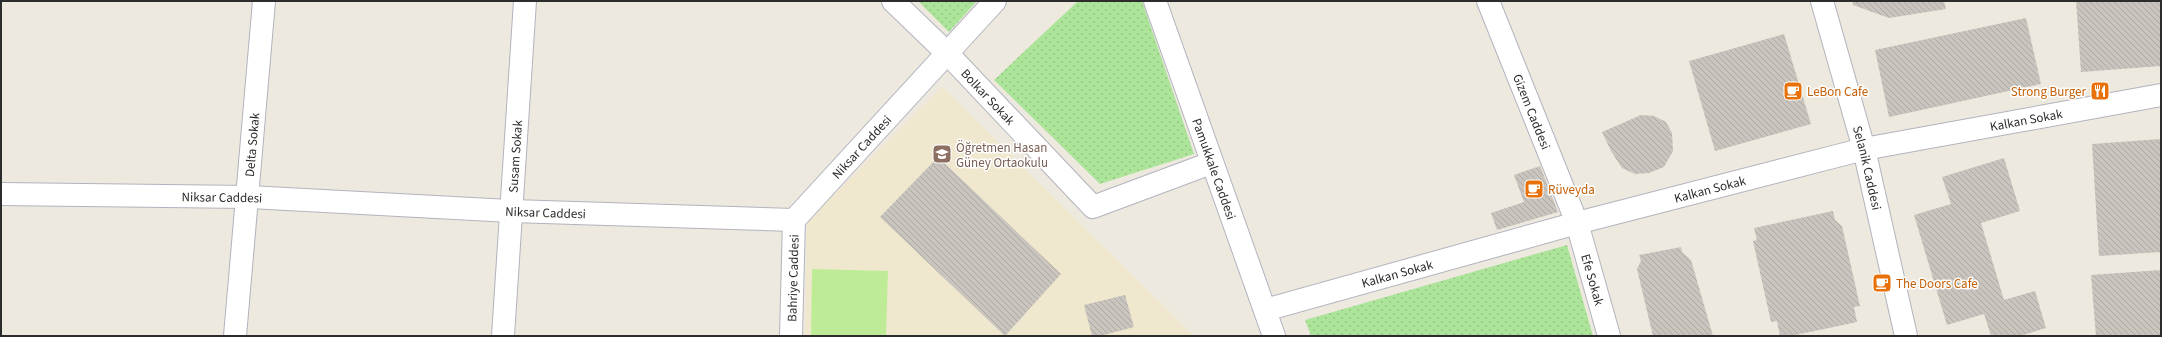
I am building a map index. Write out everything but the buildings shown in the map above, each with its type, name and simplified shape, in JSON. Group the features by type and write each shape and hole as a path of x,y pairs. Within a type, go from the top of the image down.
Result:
{"street":[{"name":"Delta Sokak","path":"235,336 264,1"},
{"name":"Susam Sokak","path":"503,336 525,1"},
{"name":"Bolkar Sokak","path":"893,1 947,53 1093,207 1211,163"},
{"name":"Niksar Caddesi","path":"1,194 248,197 512,211 794,220 995,1"},
{"name":"Pamukkale Caddesi","path":"1155,1 1211,163 1274,336"},
{"name":"Gizem Caddesi","path":"1488,1 1577,222"},
{"name":"Selanik Caddesi","path":"1822,1 1864,149 1906,336"},
{"name":"Kalkan Sokak","path":"1265,310 1577,222 1864,149 2161,95"},
{"name":"Bahriye Caddesi","path":"791,336 794,220"},
{"name":"Efe Sokak","path":"1577,222 1609,336"}],"shaded area":[{"name":"Öğretmen Hasan Güney Ortaokulu","path":"942,87 1194,336 805,336 807,222"}],"green space":[{"path":"918,1 977,1 949,32"},
{"path":"1078,1 1142,1 1194,154 1100,184 994,80"},
{"path":"1567,245 1593,336 1311,336 1305,320"},
{"path":"812,269 888,271 886,336 811,336"}],"place":[{"name":"LeBon Cafe","path":"1793,91"},
{"name":"Strong Burger","path":"2100,91"},
{"name":"Öğretmen Hasan Güney Ortaokulu","path":"942,154"},
{"name":"Rüveyda","path":"1534,189"},
{"name":"The Doors Cafe","path":"1882,283"}]}
